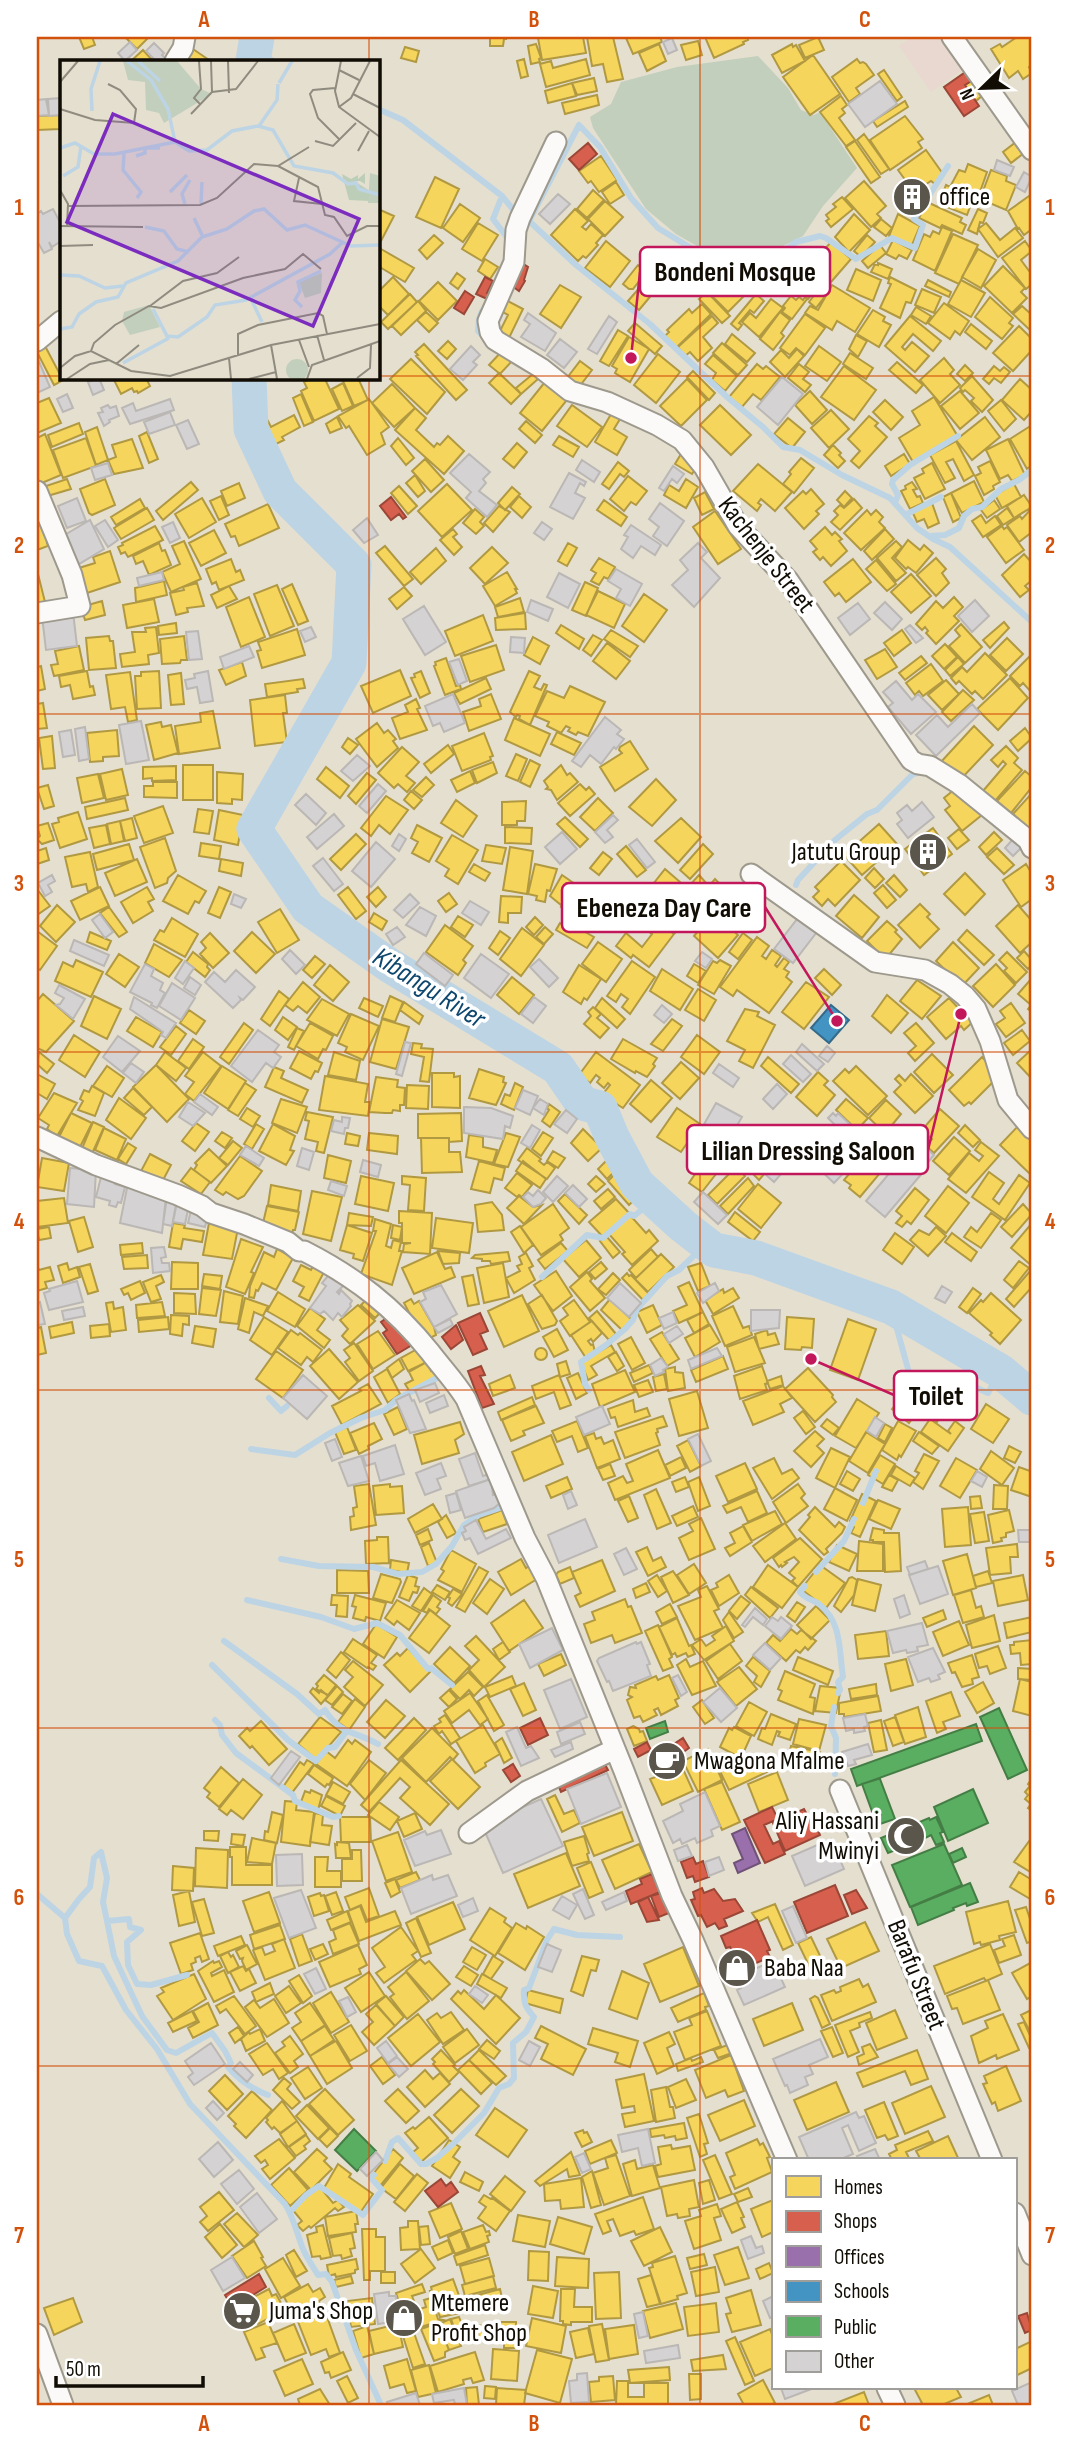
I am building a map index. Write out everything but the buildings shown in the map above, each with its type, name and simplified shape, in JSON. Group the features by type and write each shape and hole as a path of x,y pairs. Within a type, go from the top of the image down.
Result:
{"street":[{"path":"176,60 183,48 185,37"},
{"path":"952,37 1032,150"},
{"name":"Kachenje Street","path":"556,142 543,173 528,198 516,230 514,262 488,321 495,340 541,368 570,391 618,407 682,440 704,467 738,526 788,580 818,621 911,760 930,766 959,784 1028,840 1032,848"},
{"path":"37,341 60,322"},
{"path":"37,491 72,575 80,606 37,613"},
{"path":"751,874 825,925 860,954 875,962 925,970 965,996 976,1009 990,1041 1008,1100 1032,1129"},
{"path":"37,1138 96,1166 178,1195 211,1213 288,1242 299,1251 332,1265 360,1283 403,1319 454,1379 466,1399 525,1538 546,1578 672,1896 786,2158"},
{"path":"469,1833 527,1791 615,1749"},
{"name":"Barafu Street","path":"840,1790 991,2158"},
{"path":"1016,2215 1032,2255"},
{"path":"37,2334 63,2405"}],"shaded area":[{"path":"911,37 945,37 966,67 931,92 899,46"}],"green space":[{"path":"758,56 788,88 801,110 814,115 820,112 857,168 823,206 803,236 771,252 751,277 676,234 646,209 593,128 590,117 611,104 621,82 677,67"}],"waterway":[{"name":"Kibangu River","path":"253,60 257,37"},
{"path":"253,50 271,60"},
{"path":"380,110 403,120 502,196 520,218 529,221 576,265 650,324 783,447 800,450 842,475 890,498 917,528 950,547 1032,622"},
{"path":"529,221 579,125 600,147 631,198 658,228 750,284 779,254 796,242 820,236 856,259 892,238 915,248 923,225 914,219 948,166"},
{"path":"502,196 493,219 509,240"},
{"path":"482,311 478,331 487,340"},
{"name":"Kibangu River","path":"249,380 251,429 280,491 354,565 349,663 254,829 308,908 389,965 558,1068 582,1103 600,1108 637,1184 714,1250 756,1258 891,1307 1000,1371 1032,1398"},
{"path":"895,503 898,495 892,484 893,480 910,465 958,436"},
{"path":"930,536 945,535 959,528 964,516 972,509 982,507 1001,489 1032,470"},
{"path":"905,515 941,497"},
{"path":"796,885 835,840 867,814 877,810 913,774 923,772"},
{"path":"542,1277 587,1235 603,1238 630,1214 634,1216 654,1200"},
{"path":"589,1390 585,1384 581,1362 625,1329 633,1320 637,1309 667,1276 679,1270 706,1244"},
{"path":"891,1307 911,1380 898,1404"},
{"path":"957,1379 988,1393 1000,1371"},
{"path":"251,1449 295,1455 330,1433 385,1410 396,1400 444,1374"},
{"path":"269,1398 281,1411 287,1406"},
{"path":"863,1503 876,1471"},
{"path":"281,1559 319,1566 373,1567 398,1574 422,1572 436,1564 452,1546 464,1525 479,1515 503,1507 505,1502"},
{"path":"816,1572 844,1541 854,1519"},
{"path":"805,1586 800,1592 819,1604 836,1628 843,1677 838,1682 838,1693"},
{"path":"247,1600 321,1617 354,1629 377,1623 400,1635 428,1669 431,1668 452,1685"},
{"path":"224,1641 297,1694 319,1714 325,1710 343,1728 378,1744"},
{"path":"212,1665 288,1740 316,1761 328,1748 335,1747 346,1732"},
{"path":"834,1707 831,1726 836,1738 835,1774"},
{"path":"215,1720 220,1725 222,1735 236,1753 293,1795 295,1801 333,1817 339,1816"},
{"path":"65,1918 90,1887 94,1858 101,1852 107,1878 103,1902 107,1921"},
{"path":"37,1894 65,1918 67,1934 79,1961 102,1966 126,2010 157,2049 190,2104 285,2204 310,2262 318,2275 326,2274 332,2282 356,2350 381,2405"},
{"path":"187,1975 151,1985 137,1984 128,1965 127,1942 141,1930 130,1927 129,1919 107,1921 114,1956 142,2016 167,2050 176,2053 212,2033 225,2051 231,2063 228,2067 232,2072 246,2084 268,2095"},
{"path":"385,2161 392,2142 398,2138 421,2164 437,2158 484,2113 499,2088 509,2084 514,2078 513,2043 526,2032 534,2017 526,2005 524,1990 529,1988 547,1940 554,1929 577,1935 620,1937"},
{"path":"290,2212 319,2186 363,2215 382,2190 371,2178 374,2175"}],"place":[{"name":"office","path":"912,197"},
{"name":"Bondeni Mosque","path":"631,358"},
{"name":"Jatutu Group","path":"928,852"},
{"name":"Lilian Dressing Saloon","path":"961,1014"},
{"name":"Ebeneza Day Care","path":"837,1021"},
{"name":"Toilet","path":"811,1359"},
{"name":"Mwagona Mfalme","path":"667,1761"},
{"name":"Aliy Hassani Mwinyi","path":"906,1836"},
{"name":"Baba Naa","path":"737,1968"},
{"name":"Juma's Shop","path":"242,2311"},
{"name":"Mtemere Profit Shop","path":"404,2318"}]}
